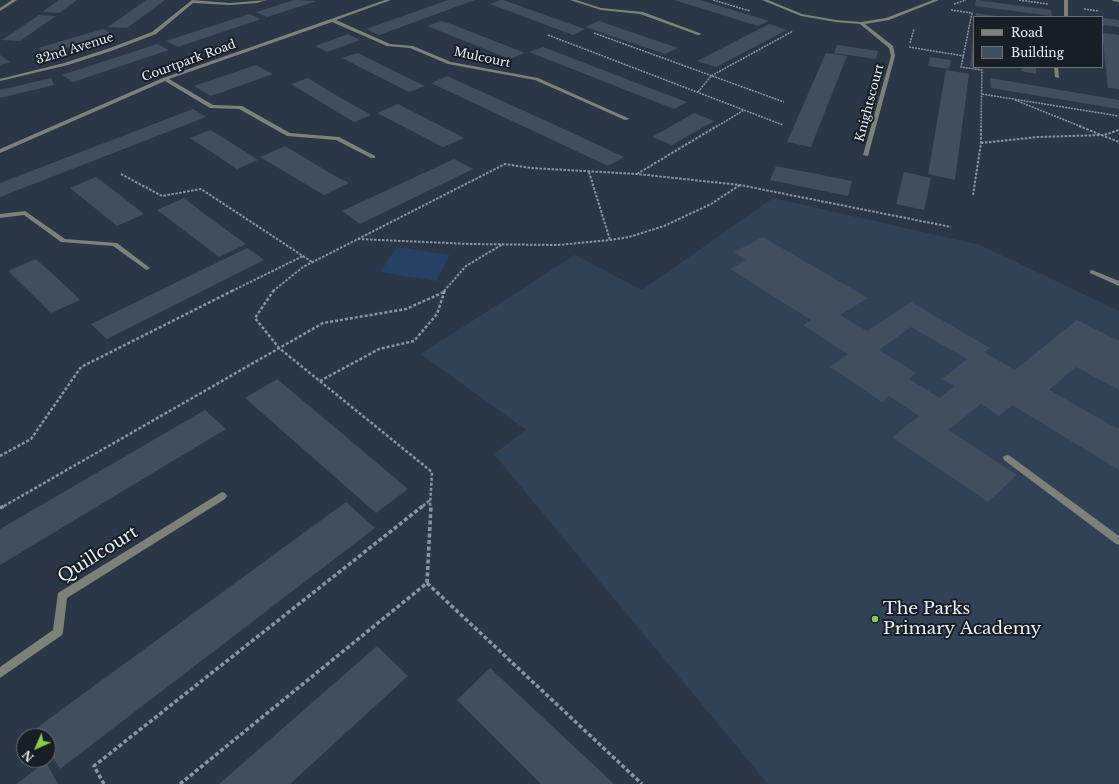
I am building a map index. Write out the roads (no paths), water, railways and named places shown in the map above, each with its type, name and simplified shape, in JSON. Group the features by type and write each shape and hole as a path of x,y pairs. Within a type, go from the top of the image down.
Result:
{"street":[{"path":"0,10 15,0"},
{"path":"194,1 230,4 265,0"},
{"name":"Courtpark Road","path":"0,151 165,79 389,0"},
{"path":"572,0 601,9 641,13 700,34"},
{"path":"764,0 801,15 836,21 862,23 887,19 937,0"},
{"path":"1066,0 1066,16"},
{"path":"1114,0 1119,1"},
{"name":"32nd Avenue","path":"0,80 66,64 154,33 194,1"},
{"name":"Mulcourt","path":"332,20 389,45 411,47 450,63 536,79 627,119"},
{"name":"Knightscourt","path":"862,23 891,47 893,56 866,155"},
{"path":"1056,68 1057,77"},
{"path":"165,79 212,107 240,107 289,135 337,138 373,157"},
{"path":"0,216 25,213 63,242 114,244 147,268"},
{"path":"1092,272 1119,284"},
{"path":"1007,458 1119,541"},
{"name":"Quillcourt","path":"0,673 58,632 62,596 222,496"}],"place":[{"name":"The Parks Primary Academy","path":"875,619"}]}
